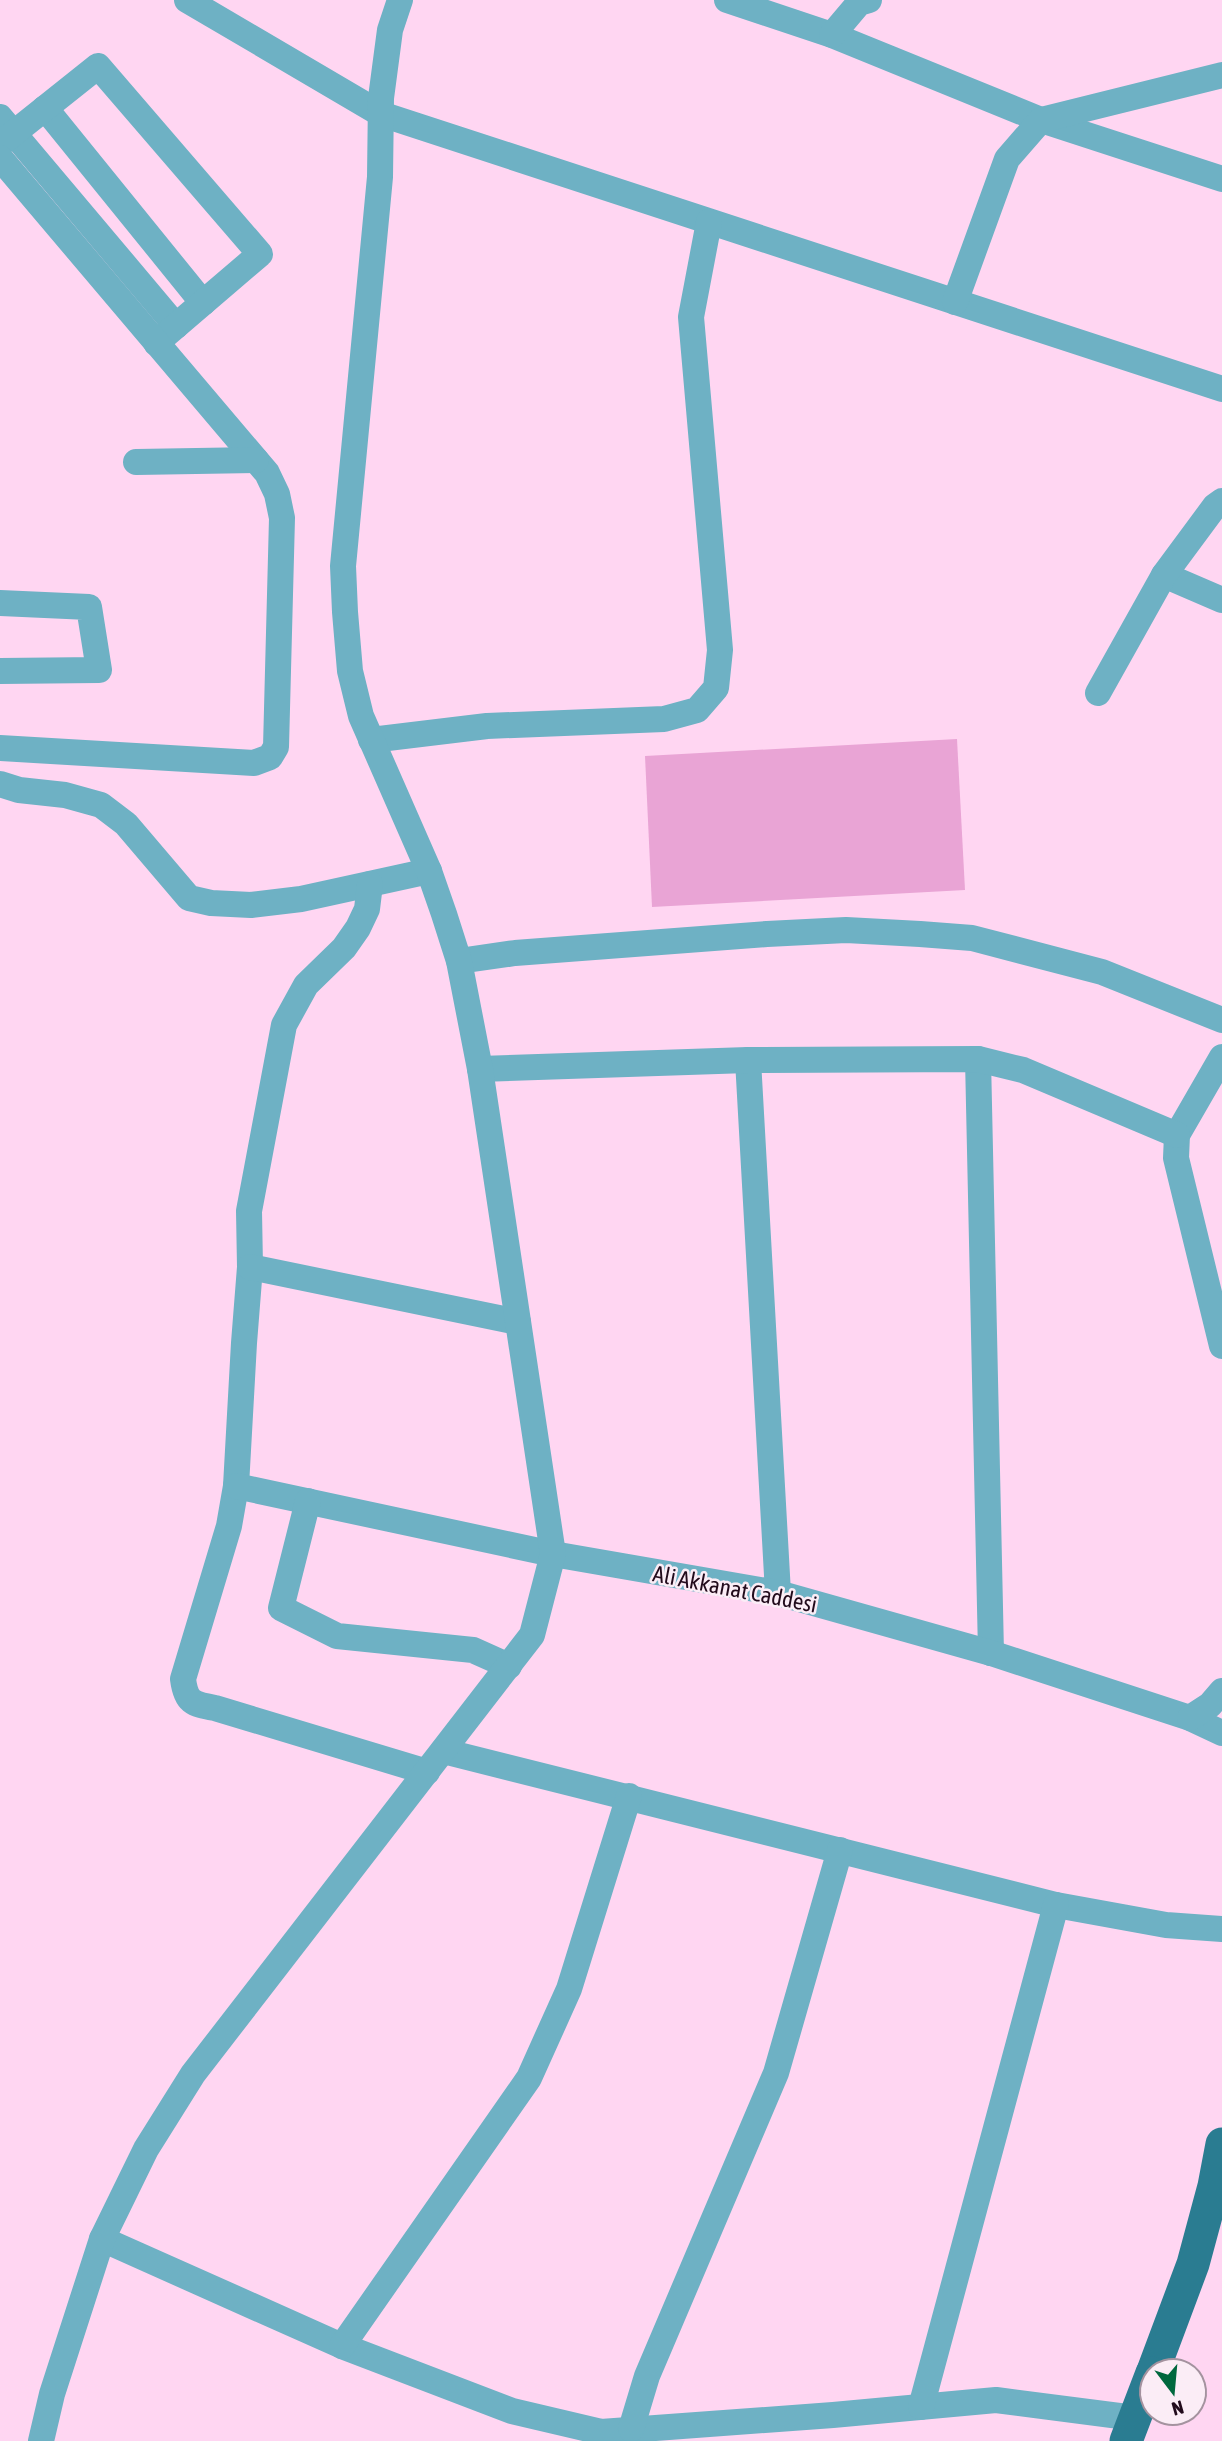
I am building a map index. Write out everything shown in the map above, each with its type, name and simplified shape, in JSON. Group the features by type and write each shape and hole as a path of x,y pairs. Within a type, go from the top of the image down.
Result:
{"main road":[{"path":"1158,2357 1193,2264 1218,2187 1222,2144"},
{"path":"1130,2430 1138,2409"}],"street":[{"path":"187,0 381,114 1222,389"},
{"path":"41,2441 52,2394 102,2239 146,2149 193,2074 533,1635 553,1554 480,1069 459,961 429,871 370,740 350,671 343,566 380,177 381,114 390,30 400,0"},
{"path":"727,0 832,34 1041,120 1222,179"},
{"path":"832,34 859,3 869,0"},
{"path":"0,748 254,763 271,757 276,747 282,518 277,494 267,473 166,335 5,131 45,108 98,66 260,254 166,335"},
{"path":"955,302 1007,159 1041,120 1222,75"},
{"path":"45,108 203,303"},
{"path":"0,158 166,335"},
{"path":"370,740 487,726 664,719 697,710 716,688 720,650 691,317 709,222"},
{"path":"136,462 256,460"},
{"path":"1098,693 1164,575 1214,506 1222,501"},
{"path":"1164,575 1222,600"},
{"path":"0,603 89,607 99,670 0,671"},
{"path":"0,783 19,789 65,795 101,805 125,824 189,898 211,903 251,905 300,899 429,871"},
{"path":"370,884 367,909 358,929 344,948 306,985 284,1025 249,1211 250,1267 236,1486 229,1526 183,1679 185,1694 190,1701 200,1706 427,1772"},
{"path":"459,961 514,953 846,930 972,938 1102,972 1222,1020"},
{"path":"1222,1057 1177,1135 1176,1158 1222,1346"},
{"path":"480,1069 748,1060 978,1059 1023,1070 1177,1135"},
{"path":"978,1059 991,1653"},
{"path":"748,1060 778,1593"},
{"path":"250,1267 518,1322"},
{"name":"Ali Akkanat Caddesi","path":"236,1486 553,1554 778,1593 991,1653 1190,1718 1222,1733"},
{"path":"309,1501 281,1608 337,1636 473,1650 509,1666"},
{"path":"1190,1718 1210,1705 1222,1691"},
{"path":"443,1751 1056,1905 1166,1925 1222,1929"},
{"path":"342,2346 529,2078 569,1989 629,1796"},
{"path":"631,2429 647,2376 776,2073 839,1850"},
{"path":"921,2407 1056,1905"},
{"path":"102,2239 342,2346 512,2411 601,2432 996,2400 1130,2430"}],"shaded area":[{"path":"957,739 965,890 652,907 645,756"}]}
